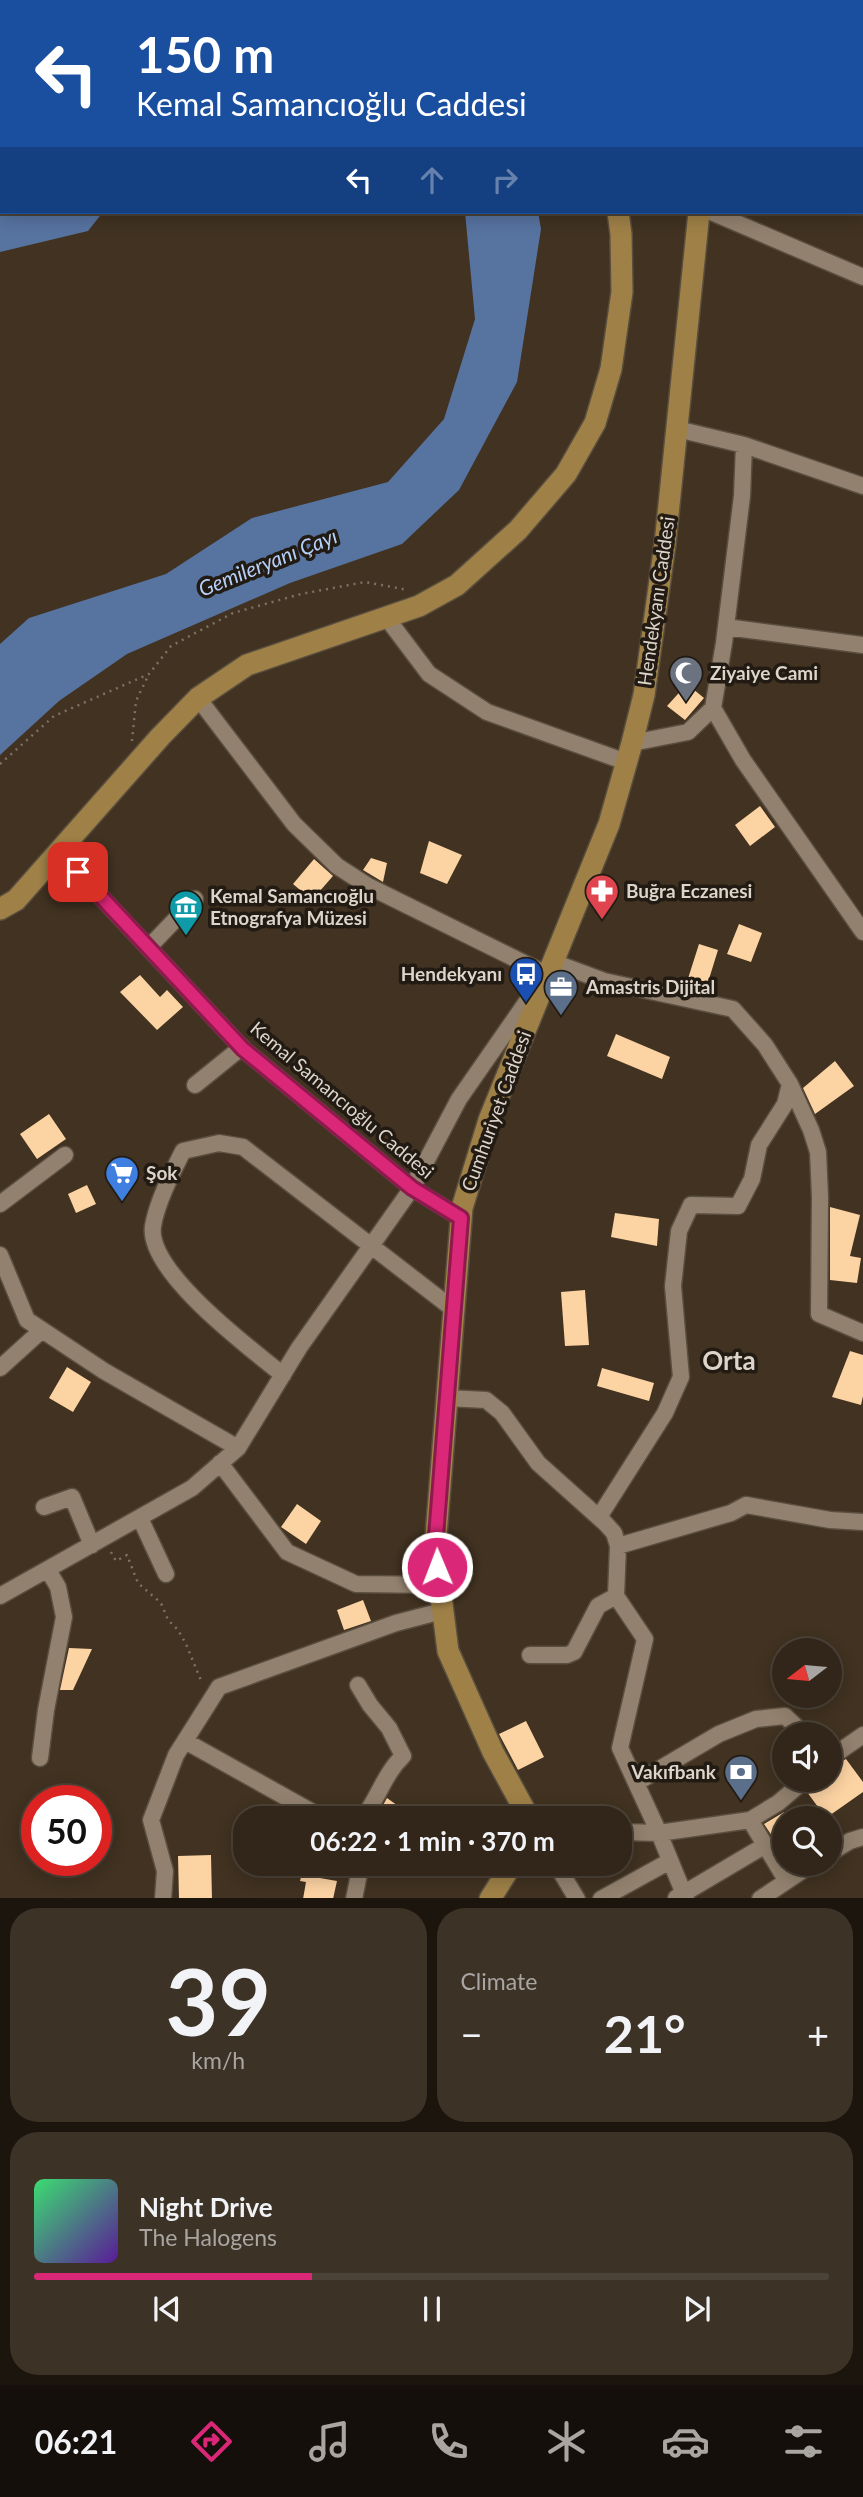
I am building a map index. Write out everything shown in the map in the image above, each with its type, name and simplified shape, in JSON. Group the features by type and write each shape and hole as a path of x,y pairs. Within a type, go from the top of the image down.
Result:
{"main road":[{"path":"0,909 16,900 198,698 247,665 419,606 457,584 518,530 565,474 596,423 611,369 622,292 618,214"},
{"name":"Hendekyanı Caddesi","path":"550,968 609,824 644,695 665,544 698,214"},
{"name":"Cumhuriyet Caddesi","path":"523,1806 494,1752 448,1651 435,1549 461,1208 489,1120 550,968"},
{"path":"493,1897 505,1876"}],"street":[{"path":"716,214 863,277"},
{"path":"677,429 744,445 863,486"},
{"path":"386,617 429,674 487,712 629,753 688,732 713,708 742,496 744,445"},
{"path":"726,627 863,645"},
{"path":"198,698 294,824 337,866 368,886 550,968 733,1009 765,1045 790,1084 818,1152 819,1314 863,1333"},
{"path":"713,708 743,760 860,922"},
{"name":"Kemal Samancıoğlu Caddesi","path":"60,853 242,1046 412,1188 461,1218"},
{"path":"149,947 195,900"},
{"path":"0,1596 192,1488 237,1448 283,1375 412,1188 459,1099 550,968"},
{"path":"195,1085 242,1046"},
{"path":"599,1517 665,1413 681,1377 673,1286 679,1231 691,1205 738,1206 752,1179 759,1145 785,1104 790,1084"},
{"path":"283,1375 214,1318 166,1266 156,1247 153,1227 170,1176 183,1151 219,1143 243,1147 453,1309"},
{"path":"0,1204 65,1154"},
{"path":"0,1255 27,1320 104,1371 237,1448"},
{"path":"0,1368 42,1330"},
{"path":"446,1398 486,1400 502,1413 538,1462 614,1534 618,1546 616,1595 645,1639 620,1748 659,1833 682,1897 764,1846"},
{"path":"220,1464 287,1552 356,1584 439,1585"},
{"path":"44,1507 72,1497 97,1542"},
{"path":"618,1546 731,1513 746,1505 830,1520 863,1521"},
{"path":"140,1518 166,1574"},
{"path":"40,1758 46,1710 64,1618 58,1587 48,1570"},
{"path":"530,1655 567,1655 574,1652 598,1606 616,1595"},
{"path":"163,1898 165,1871 151,1821 176,1755 219,1687 396,1623 442,1611"},
{"path":"358,1685 389,1728 403,1756 391,1767 371,1806"},
{"path":"636,1783 719,1734 756,1719 785,1716 791,1722"},
{"path":"842,1750 863,1735"},
{"path":"185,1741 301,1806"},
{"path":"632,1832 659,1833 750,1820 791,1792"},
{"path":"750,1820 786,1880"},
{"path":"842,1845 863,1837"},
{"path":"603,1898 670,1861"},
{"path":"354,1898 359,1876"},
{"path":"563,1876 576,1898"},
{"path":"761,1898 793,1876"}],"path":[{"path":"136,765 132,738 136,701 149,674 172,646 233,613 300,594 365,582 402,587 431,599"},
{"path":"0,764 54,716 149,674"},
{"path":"97,1542 116,1561 127,1555 138,1583 161,1603 168,1620 186,1644 199,1679 213,1696"}],"water":[{"path":"0,214 101,214 88,231 0,252"},
{"name":"Gemileryanı Çayı","path":"465,214 538,214 541,229 517,382 459,490 402,544 290,583 127,654 59,701 0,755 0,644 29,618 166,574 252,518 388,482 444,419 475,319"}],"building":[{"name":"Ziyaiye Cami","path":"687,684 704,698 685,720 667,706"},
{"path":"760,806 775,827 750,846 735,825"},
{"path":"429,841 462,855 447,884 420,873"},
{"path":"371,858 387,863 383,882 363,870"},
{"path":"314,859 333,876 312,900 293,884"},
{"path":"739,924 762,933 751,962 727,954"},
{"path":"699,944 718,950 705,992 685,988"},
{"path":"140,975 160,997 167,990 183,1007 157,1030 120,992"},
{"path":"616,1034 670,1057 662,1079 607,1056"},
{"path":"835,1061 854,1086 815,1114 803,1088"},
{"path":"49,1114 66,1139 37,1159 20,1134"},
{"path":"87,1185 96,1204 76,1213 68,1194"},
{"path":"830,1207 860,1215 850,1256 861,1258 857,1283 830,1280"},
{"path":"615,1213 659,1219 657,1246 611,1237"},
{"path":"585,1290 589,1345 565,1346 561,1292"},
{"path":"850,1351 863,1355 861,1405 832,1397"},
{"path":"67,1367 91,1382 73,1412 49,1398"},
{"path":"602,1368 654,1383 649,1401 597,1386"},
{"path":"297,1504 321,1521 306,1544 281,1527"},
{"path":"363,1600 371,1621 344,1630 337,1610"},
{"path":"69,1648 92,1649 73,1690 60,1690"},
{"path":"526,1721 544,1757 518,1770 499,1734"},
{"path":"846,1759 863,1782 863,1792 842,1807 817,1806 807,1792 842,1792 842,1761"},
{"path":"387,1798 398,1806 383,1806"},
{"path":"772,1819 772,1836 764,1824"},
{"path":"211,1855 212,1898 179,1898 178,1856"},
{"path":"301,1876 337,1881 333,1898 303,1898 306,1882 300,1881"}],"place":[{"name":"Ziyaiye Cami","path":"686,703"},
{"name":"Buğra Eczanesi","path":"602,921"},
{"name":"Kemal Samancıoğlu Etnografya Müzesi","path":"186,937"},
{"name":"Hendekyanı","path":"526,1004"},
{"name":"Amastris Dijital","path":"561,1017"},
{"name":"Şok","path":"122,1203"},
{"name":"Vakıfbank","path":"741,1802"}],"district":[{"name":"Orta","path":"729,1361"}],"route":[{"path":"78,872 243,1049 412,1188 461,1218 435,1549 437,1567"}]}
